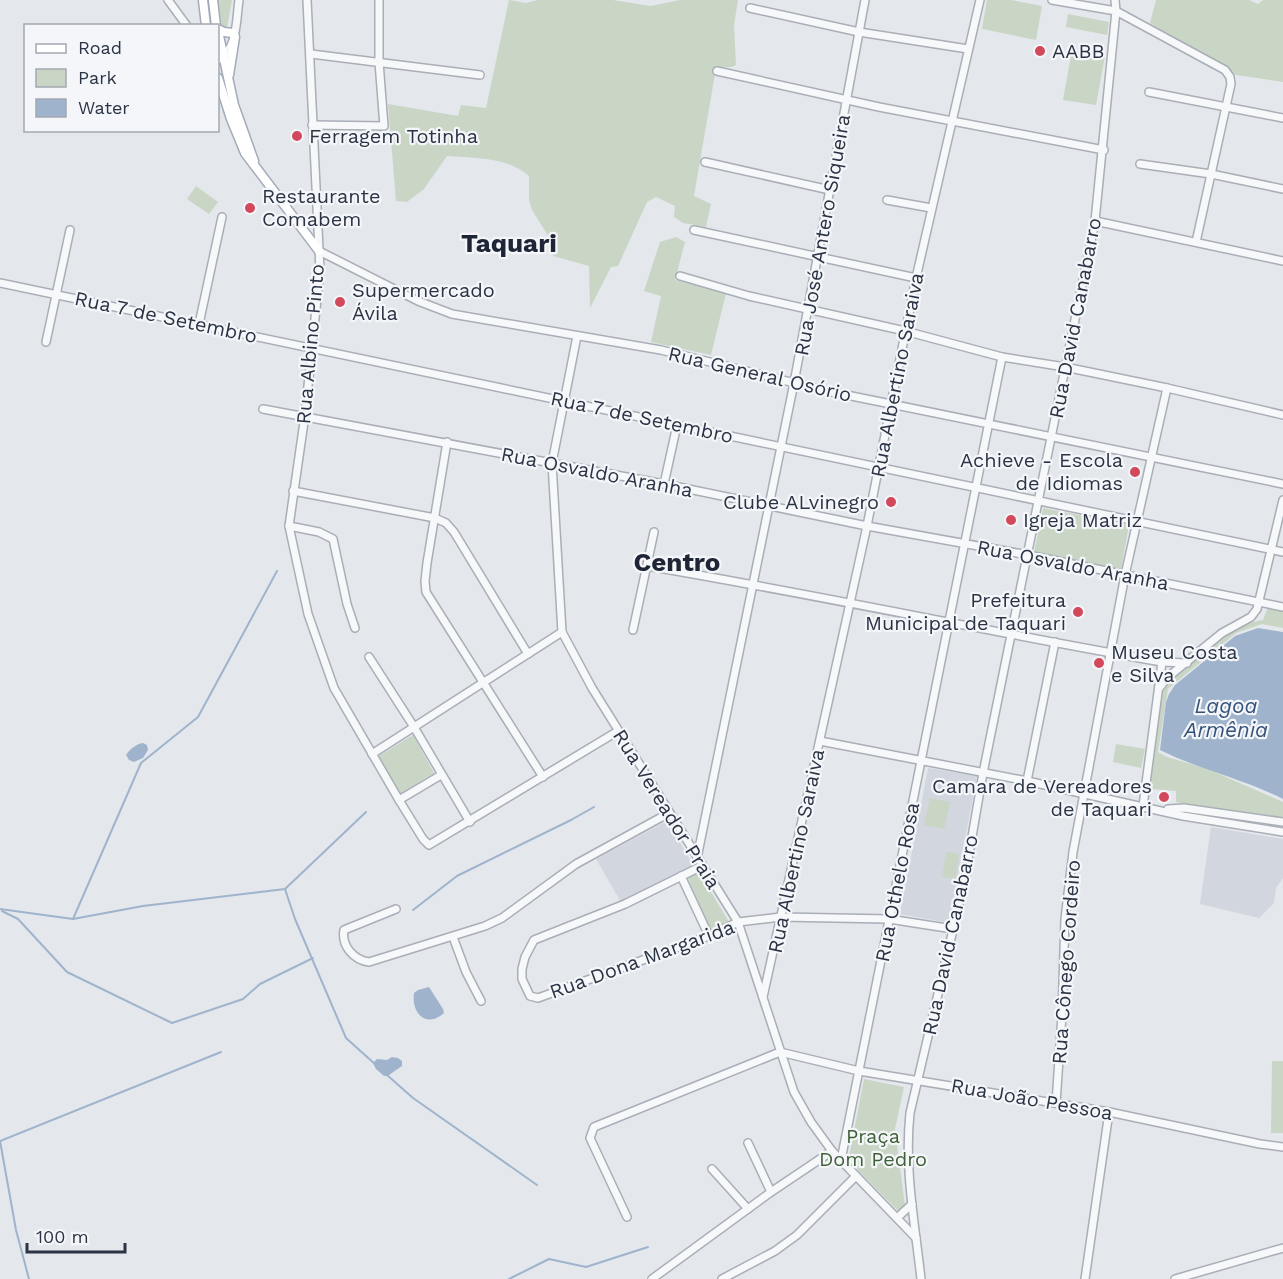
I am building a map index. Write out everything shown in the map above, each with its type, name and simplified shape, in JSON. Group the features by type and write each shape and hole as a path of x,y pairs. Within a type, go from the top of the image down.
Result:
{"main road":[{"path":"204,0 206,24"},
{"path":"213,0 216,24"},
{"path":"219,30 234,34 228,79"},
{"path":"219,42 220,58 234,105 258,170"},
{"path":"219,81 228,79"},
{"path":"219,84 245,153 318,250"}],"street":[{"path":"168,0 186,24"},
{"path":"220,58 234,34 239,0"},
{"name":"Rua Albino Pinto","path":"307,0 320,270 289,526 308,614 334,688 399,800 423,839 431,846 470,822"},
{"path":"312,125 384,126 379,62 379,0"},
{"name":"Rua José Antero Siqueira","path":"698,858 794,383 865,0"},
{"name":"Rua Albertino Saraiva","path":"763,998 867,526 931,208 980,0"},
{"path":"1052,0 1116,11 1225,70 1230,77 1231,84 1196,242"},
{"name":"Rua David Canabarro","path":"921,1279 907,1140 910,1113 964,883 982,773 1095,221 1104,150 1116,11 1114,0"},
{"path":"750,8 859,32 969,49"},
{"path":"219,42 234,34"},
{"path":"311,54 480,75"},
{"path":"717,71 847,100 1104,150"},
{"path":"1149,92 1283,118"},
{"path":"705,162 830,190"},
{"path":"1140,164 1211,174 1283,189"},
{"path":"887,200 931,208"},
{"path":"199,324 222,216"},
{"path":"1095,221 1283,261"},
{"path":"46,342 70,230"},
{"path":"694,230 916,278"},
{"name":"Rua General Osório","path":"318,250 436,309 452,314 661,350 891,404 1283,484"},
{"path":"680,276 749,296 905,331 1002,357 1065,367 1167,388 1283,415"},
{"name":"Rua 7 de Setembro","path":"0,283 1283,552"},
{"name":"Rua Vereador Praia","path":"578,336 552,464 562,632 567,646 738,922 794,1092 811,1122 832,1151 916,1239"},
{"name":"Rua Othelo Rosa","path":"841,1160 1002,357"},
{"name":"Rua Cônego Cordeiro","path":"1056,1102 1065,919 1073,852 1125,574 1167,388"},
{"name":"Rua Osvaldo Aranha","path":"263,408 664,484 867,526 1028,555 1283,607"},
{"path":"664,484 677,425"},
{"path":"447,442 427,562 426,592 543,777"},
{"path":"293,491 435,518 446,523 454,532 528,654"},
{"path":"1160,687 1168,677 1222,633 1251,617 1257,609 1283,500"},
{"path":"289,526 319,532 333,539 347,604 355,628"},
{"path":"633,630 654,532"},
{"path":"647,566 753,584 1011,636 1162,662 1187,663"},
{"path":"372,754 562,632"},
{"path":"1027,781 1055,642"},
{"path":"369,657 414,727 470,822 618,731"},
{"path":"1143,806 1162,662"},
{"path":"820,741 1027,781 1183,816 1283,832"},
{"path":"399,800 441,775"},
{"path":"1163,810 1184,808 1283,822"},
{"path":"396,909 344,930 343,938 347,947 357,959 369,962 485,927 502,918 576,864 669,813"},
{"path":"1224,823 1225,814"},
{"path":"702,866 681,876 709,936"},
{"name":"Rua Dona Margarida","path":"681,876 626,904 540,937 529,947 522,969 522,979 527,993 533,999 538,998 709,936 738,922 781,917 890,919 953,929"},
{"path":"453,937 466,972 481,1001"},
{"path":"627,1217 590,1138 594,1127 780,1052"},
{"name":"Rua João Pessoa","path":"780,1052 859,1071 1056,1102 1283,1147"},
{"path":"1085,1279 1109,1112"},
{"path":"748,1143 771,1192"},
{"path":"652,1279 771,1192 832,1151"},
{"path":"712,1169 748,1209"},
{"path":"722,1279 775,1251 798,1235 856,1176"},
{"path":"897,1218 912,1204"},
{"path":"1180,1278 1283,1248"}],"shaded area":[{"path":"928,768 977,776 949,923 900,914"},
{"path":"667,821 693,865 621,902 596,859"},
{"path":"1211,827 1283,839 1283,878 1276,888 1274,903 1259,918 1200,904"}],"green space":[{"path":"218,0 232,0 227,28 222,27"},
{"path":"509,0 526,3 538,0 613,0 651,6 680,0 738,0 734,25 736,65 716,68 694,196 711,204 706,227 683,223 674,217 675,206 656,197 647,202 618,266 611,267 590,308 589,266 553,256 552,242 532,210 529,200 529,176 511,165 479,158 447,156 424,189 407,202 396,201 388,104 458,116 461,105 486,108"},
{"path":"987,0 1011,0 1042,6 1036,40 982,29"},
{"path":"1156,0 1249,0 1258,4 1263,0 1283,0 1283,82 1236,75 1150,23"},
{"path":"1068,14 1109,22 1107,35 1066,27"},
{"path":"1072,50 1105,56 1096,105 1063,100"},
{"path":"196,186 218,202 209,214 187,199"},
{"path":"676,237 685,242 675,280 726,293 711,355 651,342 661,296 644,291 660,242"},
{"path":"1043,508 1129,525 1121,569 1034,553"},
{"path":"1268,607 1283,610 1283,628 1262,624 1236,633 1168,689 1158,752 1167,757 1208,769 1283,802 1283,817 1199,807 1176,802 1176,791 1150,789 1161,696 1168,682 1232,631 1244,624 1263,620"},
{"path":"413,735 434,773 400,794 379,756"},
{"path":"1116,744 1145,749 1141,768 1113,762"},
{"path":"930,798 950,802 944,829 924,825"},
{"path":"946,852 959,854 955,879 942,877"},
{"path":"699,872 729,922 710,931 688,878"},
{"path":"1272,1061 1283,1061 1283,1133 1271,1133"},
{"name":"Praça Dom Pedro","path":"864,1079 904,1087 895,1129 905,1206 899,1212 859,1171 849,1157"}],"water":[{"name":"Lagoa Armênia","path":"1258,628 1283,632 1283,799 1160,750 1166,702 1175,685 1235,636"},
{"path":"143,743 147,745 148,750 143,758 134,762 129,760 126,755 131,749"},
{"path":"429,987 444,1013 437,1018 426,1019 417,1012 414,993"},
{"path":"392,1057 402,1061 402,1066 384,1076 373,1063 377,1059 387,1060"}],"waterway":[{"path":"73,919 141,763 198,717 277,571"},
{"path":"413,910 457,876 594,807"},
{"path":"0,909 73,919 143,906 285,889 366,812"},
{"path":"285,889 295,919 346,1038 376,1065"},
{"path":"2,911 18,919 67,972 172,1023 243,999 260,984 313,958"},
{"path":"0,1141 221,1052"},
{"path":"387,1075 413,1098 537,1185"},
{"path":"0,1141 16,1230 29,1279"},
{"path":"509,1279 549,1259 586,1267 648,1247"}],"place":[{"name":"AABB","path":"1040,51"},
{"name":"Ferragem Totinha","path":"297,136"},
{"name":"Restaurante Comabem","path":"250,208"},
{"name":"Supermercado Ávila","path":"340,302"},
{"name":"Achieve - Escola de Idiomas","path":"1135,472"},
{"name":"Clube ALvinegro","path":"891,502"},
{"name":"Igreja Matriz","path":"1011,520"},
{"name":"Prefeitura Municipal de Taquari","path":"1078,612"},
{"name":"Museu Costa e Silva","path":"1099,663"},
{"name":"Camara de Vereadores de Taquari","path":"1164,797"}],"district":[{"name":"Taquari","path":"509,243"},
{"name":"Centro","path":"677,562"}]}
